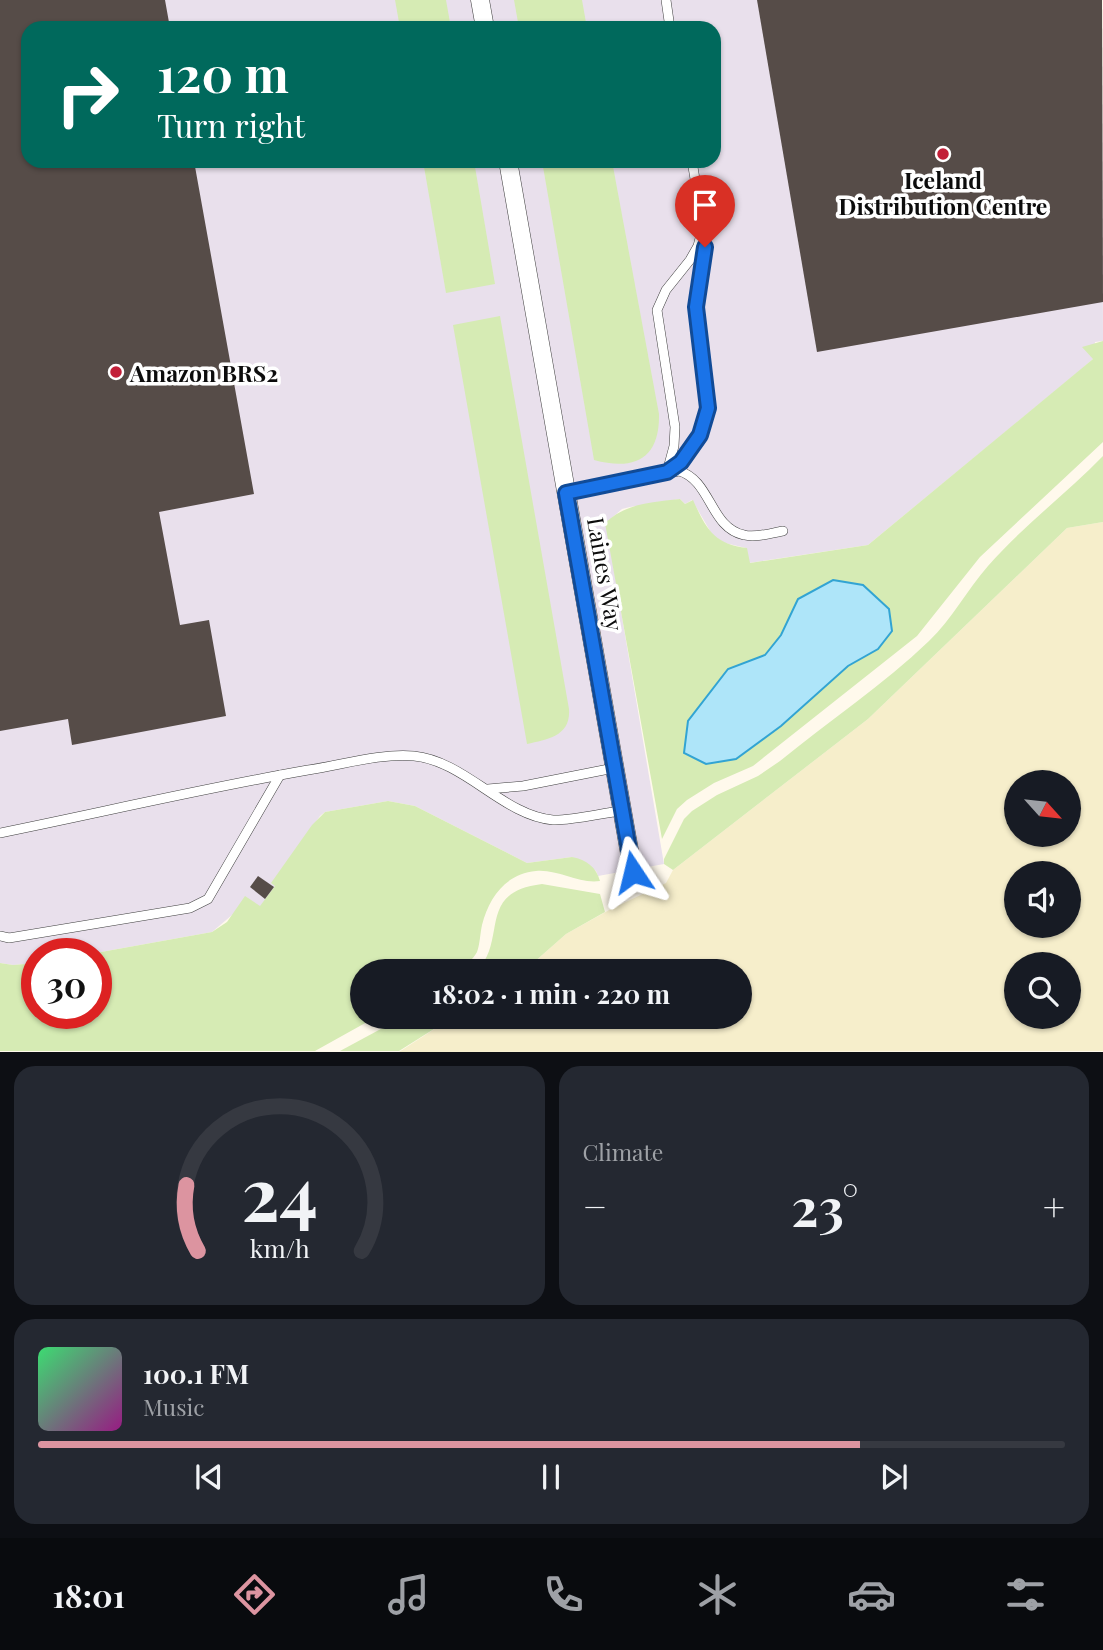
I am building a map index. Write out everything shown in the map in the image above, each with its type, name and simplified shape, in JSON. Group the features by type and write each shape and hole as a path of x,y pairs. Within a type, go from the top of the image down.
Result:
{"street":[{"path":"480,0 484,21"},
{"name":"Laines Way","path":"509,168 633,872"}],"lane":[{"path":"666,0 669,21"},
{"path":"667,472 691,452 706,420 708,408 696,307 704,265 703,227 693,168"},
{"path":"667,472 674,446 675,427 657,310 666,290 698,246 703,227"},
{"path":"566,493 679,471 694,477 715,513 737,533 745,536 783,531"},
{"path":"0,833 280,775 396,755 440,762 510,804 534,815 554,820 621,811"},
{"path":"488,789 523,786 614,768"},
{"path":"0,936 9,938 190,908 208,899 280,775"}],"shaded area":[{"path":"0,0 1102,0 1103,341 1095,342 1093,359 868,545 749,563 746,548 725,543 713,536 692,500 685,504 680,499 622,509 606,523 664,864 598,876 596,871 572,857 527,863 415,806 388,801 325,812 272,883 276,886 260,907 232,915 212,932 112,950 112,938 21,938 21,964 0,963"},
{"path":"1103,522 1103,1051 399,1052 434,1029 752,1029 752,959 538,959 566,934 666,883 673,870 868,719 1067,528"}],"green space":[{"path":"395,0 446,0 450,21 399,21"},
{"path":"514,0 582,0 586,21 518,21"},
{"path":"424,168 475,168 495,284 446,293"},
{"path":"543,168 613,168 659,414 655,442 642,458 621,464 594,460"},
{"path":"500,316 569,709 569,718 562,731 550,738 527,744 453,325"},
{"path":"1103,341 1103,442 980,557 917,636 753,766 714,783 687,800 677,809 662,839 605,523 631,507 680,499 685,504 693,500 712,533 726,543 747,548 750,563 868,545 1093,359 1082,347","holes":["799,599 878,648 848,666 781,726 736,759 684,753 688,721 728,669 765,655 781,635"]},
{"path":"1103,456 1103,522 1067,528 868,719 673,870 664,864 684,819 692,811 717,795 758,776 780,761 911,657 937,632 1001,551"},
{"path":"388,801 415,806 527,863 572,857 582,860 593,868 600,881 544,871 515,877 500,889 489,906 482,925 479,946 472,959 350,959 350,1029 354,1029 315,1051 0,1051 0,963 21,964 21,1029 112,1029 112,950 212,932 227,922 245,896 260,906 275,886 271,883 312,825 325,812"},
{"path":"542,884 600,894 605,912 566,934 538,959 485,959 501,907 508,896"},
{"path":"381,1029 434,1029 399,1051 340,1051"}],"water":[{"path":"833,580 863,585 889,609 892,631 878,649 848,666 781,726 736,759 706,764 684,753 688,721 728,669 765,655 781,635 798,599"}],"building":[{"name":"Amazon BRS2","path":"0,0 165,0 169,21 21,21 21,168 195,168 254,494 159,512 180,625 209,620 226,716 72,745 68,719 0,731"},
{"name":"Iceland Distribution Centre","path":"757,0 1102,0 1103,302 817,352"},
{"path":"258,876 274,887 265,899 250,887"}],"place":[{"name":"Iceland Distribution Centre","path":"943,154"},
{"name":"Amazon BRS2","path":"116,372"}],"route":[{"path":"633,872 566,493 667,472 691,452 706,420 708,408 696,326 696,307 705,247"}]}
